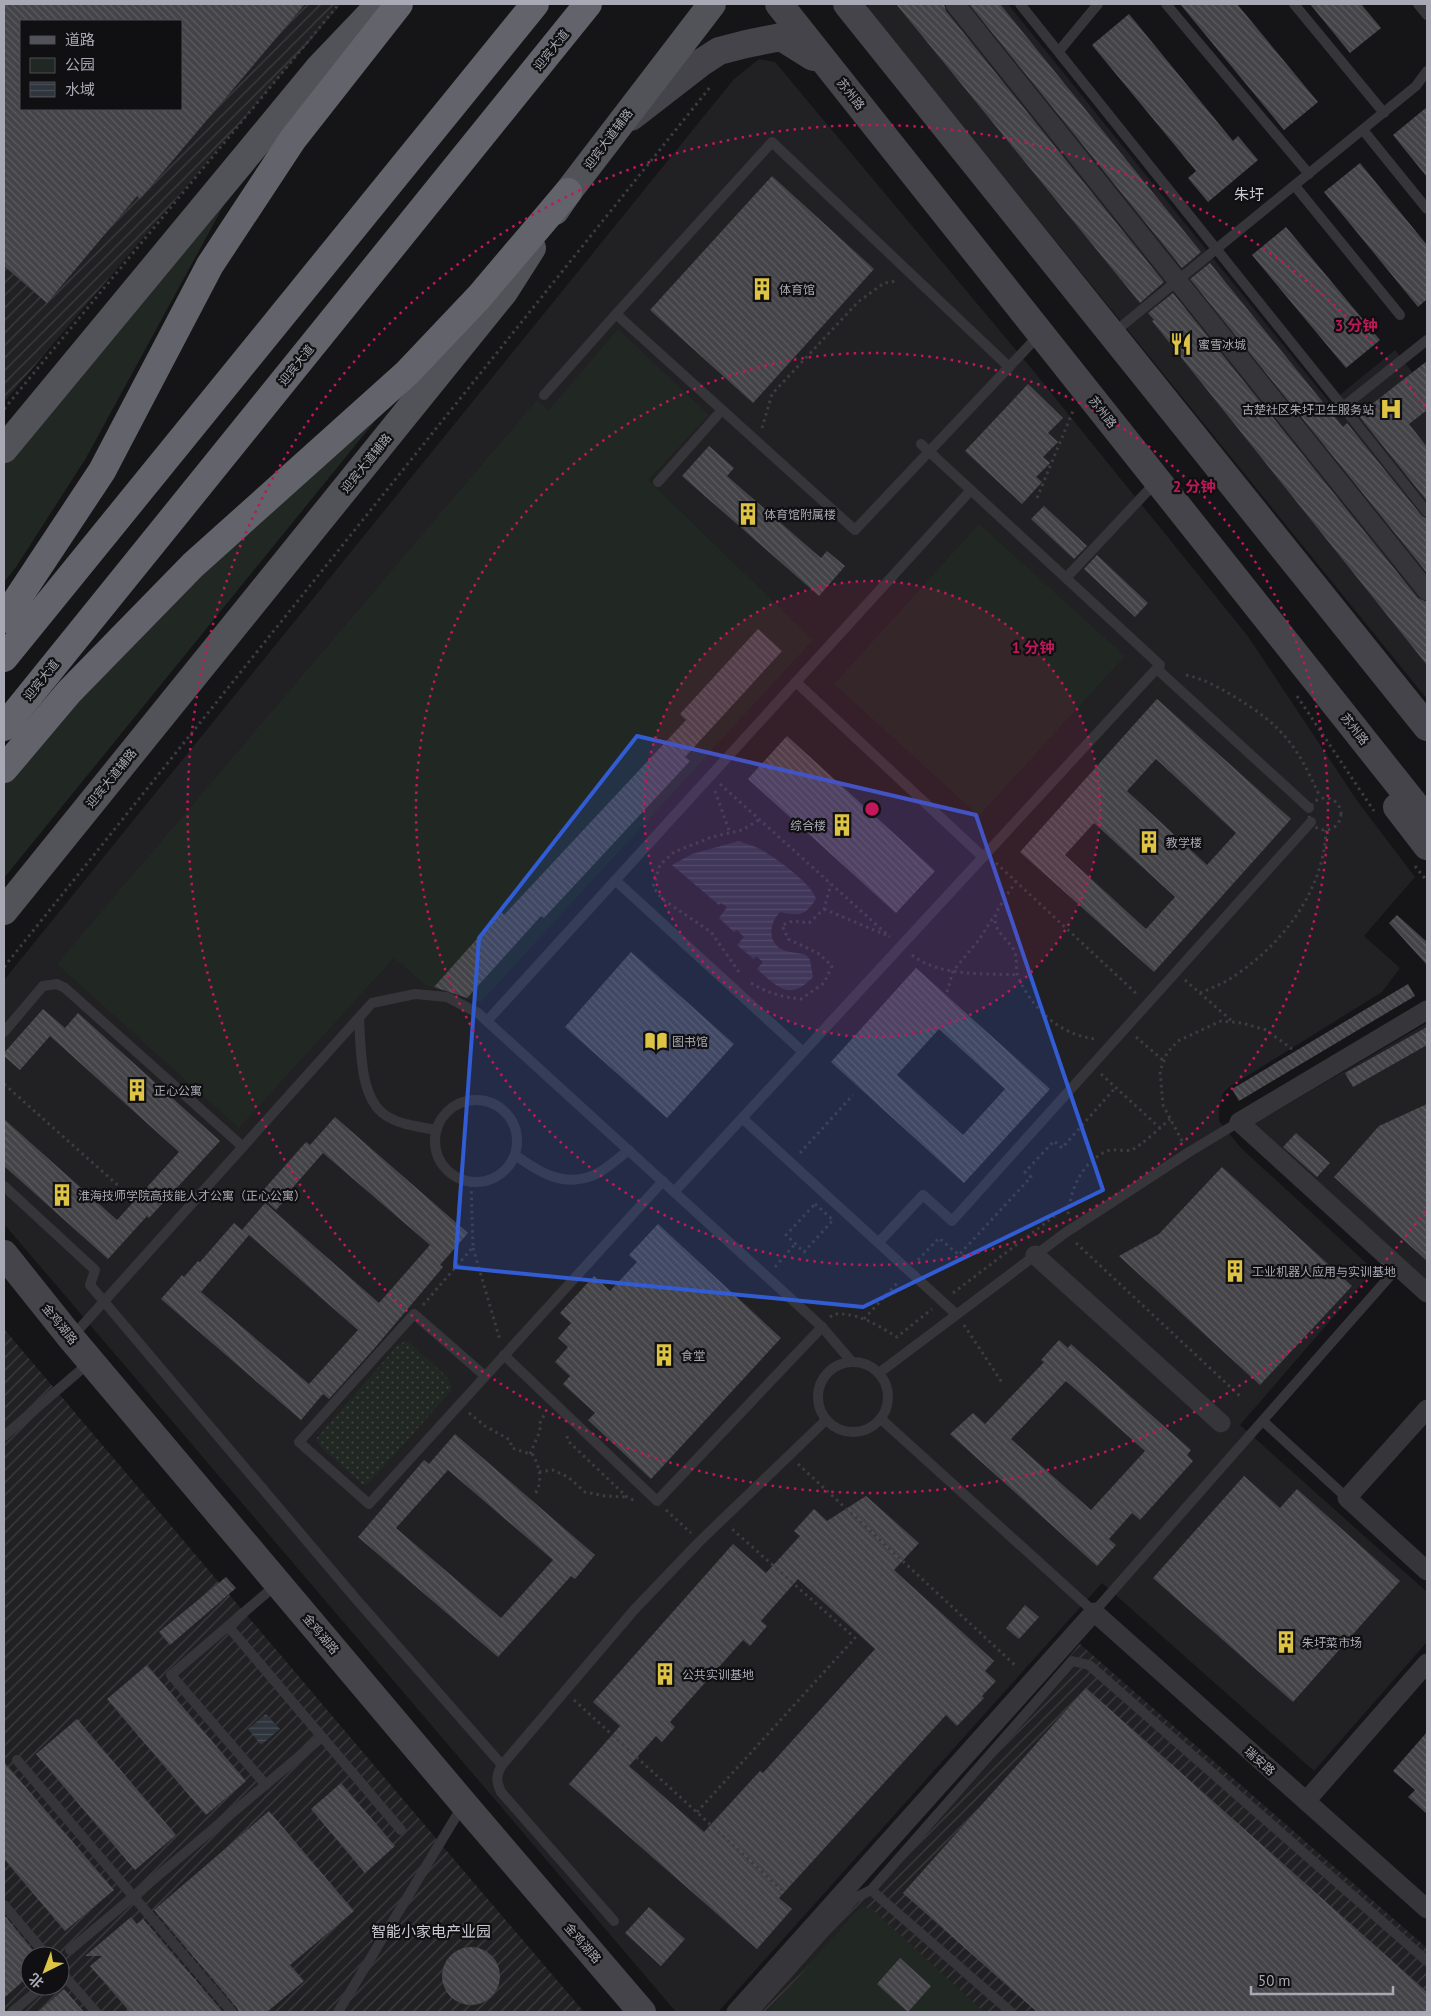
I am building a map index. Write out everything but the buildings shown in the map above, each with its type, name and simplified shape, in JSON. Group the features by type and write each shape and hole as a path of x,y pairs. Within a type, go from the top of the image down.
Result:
{"highway":[{"path":"4,619 102,472 210,266 293,139 399,4"},
{"path":"4,658 535,4"},
{"name":"迎宾大道","path":"4,727 588,4"},
{"path":"4,769 69,692 193,565 408,373 480,297 568,192"}],"main road":[{"path":"4,449 319,68 380,4"},
{"name":"迎宾大道辅路","path":"4,911 504,292 568,192 712,4"},
{"name":"苏州路","path":"779,4 1427,820"},
{"path":"853,9 1112,334 1420,714"},
{"path":"616,129 719,51 781,37 830,68"},
{"path":"1319,684 1372,776 1427,846"},
{"name":"金鸡湖路","path":"4,1254 90,1361 638,2011"}],"street":[{"path":"955,4 1427,591"},
{"path":"1427,1010 1239,1122 1427,1294"},
{"path":"1035,1255 1221,1423"},
{"path":"1427,1409 1347,1498 1427,1571"},
{"path":"736,2012 1094,1612"},
{"name":"瑞安路","path":"1094,1612 1427,1909"},
{"path":"1306,1802 1427,1663"}],"lane":[{"path":"1020,4 1218,248 1427,512"},
{"path":"1059,51 1098,4"},
{"path":"1166,4 1309,174"},
{"path":"1294,4 1384,113"},
{"path":"1418,4 1427,15"},
{"path":"1112,334 1384,113 1416,86 1427,71"},
{"path":"1363,130 1427,209"},
{"path":"544,394 772,142 1009,366"},
{"path":"1294,186 1400,315"},
{"path":"616,314 856,530 925,447 1041,333"},
{"path":"1343,407 1427,340"},
{"path":"658,482 722,410"},
{"path":"675,1191 1160,665 925,447"},
{"path":"1066,578 1158,480"},
{"path":"487,1021 971,490"},
{"path":"1157,669 1309,808"},
{"path":"796,682 985,855"},
{"path":"879,1242 923,1195 952,1221 1311,822"},
{"path":"615,880 803,1052"},
{"path":"4,1032 43,986 57,984 65,988 242,1147"},
{"path":"71,1338 372,1004 415,994 447,996 478,1013 822,1327 852,1362"},
{"path":"359,1018 363,1068 368,1090 376,1106 385,1115 402,1123 437,1130"},
{"path":"489,1102 500,1108 510,1118 516,1130 515,1155 508,1168 498,1177 484,1182 471,1182 458,1178 446,1169 439,1157 435,1144 437,1130 442,1118 451,1109 463,1103 489,1102"},
{"path":"742,1118 956,1314"},
{"path":"879,1373 1066,1233 1189,1152 1239,1122"},
{"path":"515,1155 541,1173 560,1178 578,1179 595,1174 629,1150"},
{"path":"485,1376 414,1314 298,1442 369,1504 663,1181"},
{"path":"4,1186 95,1270 90,1285 356,1599 502,1765"},
{"path":"881,1419 1094,1612 1398,1267"},
{"path":"504,1355 657,1501 822,1327"},
{"path":"4,1436 90,1361"},
{"path":"852,1362 862,1363 879,1373 885,1381 888,1390 888,1401 881,1419 874,1426 864,1431 844,1431 834,1427 826,1420 820,1410 818,1399 819,1388 831,1370 841,1364 852,1362"},
{"path":"614,1921 501,1792 497,1782 498,1772 564,1691 634,1610 721,1520 826,1420"},
{"path":"1263,1421 1347,1498"},
{"path":"266,1784 171,1675 278,1584"},
{"path":"228,1626 401,1830"},
{"path":"754,2012 855,1898 870,1890 1069,1663 1078,1661 1088,1665 1427,1962"},
{"path":"70,1950 322,1737"},
{"path":"17,1760 232,2012"},
{"path":"338,2012 464,1804"},
{"path":"870,1890 1011,2012"},
{"path":"4,1905 39,1946"},
{"path":"70,1982 96,2012"},
{"path":"12,2012 31,1996"}],"path":[{"path":"4,409 339,4"},
{"path":"4,967 715,81"},
{"path":"759,443 764,417 772,394 858,302 884,283 915,277"},
{"path":"1037,498 1074,408"},
{"path":"1157,669 1196,677 1226,691 1258,711 1278,727 1295,747 1321,798"},
{"path":"710,776 888,936 921,962 953,971 1018,975"},
{"path":"710,776 730,833"},
{"path":"740,974 711,932 662,899 653,887 660,865 674,852 712,837 742,830 759,820"},
{"path":"1200,993 1228,980 1262,954 1286,931 1303,905 1316,876 1325,851 1326,830"},
{"path":"985,855 1016,881 1147,1004"},
{"path":"947,992 953,971 978,941 1016,881"},
{"path":"744,979 762,990 778,996 801,1000 824,983 832,966 818,953 788,938 782,925 793,921 809,923 824,909 831,884"},
{"path":"824,909 888,936"},
{"path":"995,915 996,927 1015,951 1018,975 1034,1004 1053,1022 1079,1037 1114,1041"},
{"path":"1176,972 1234,1022"},
{"path":"1189,1152 1163,1105 1160,1071 1167,1053 1178,1041 1221,1021 1234,1022 1266,1030 1292,1049"},
{"path":"1126,1028 1164,1061"},
{"path":"1092,1065 1160,1128"},
{"path":"4,1084 121,1188"},
{"path":"864,1319 939,1238 959,1255 1031,1177 1025,1172 1030,1165 1054,1141 1062,1148 1116,1087"},
{"path":"792,1163 853,1095"},
{"path":"1170,1118 1131,1150 1109,1150 1094,1159 1082,1172 1068,1200 1066,1233 1242,1398"},
{"path":"471,1182 473,1247 504,1355"},
{"path":"815,1204 833,1220 804,1252 795,1244 786,1235 815,1204"},
{"path":"767,1277 795,1244"},
{"path":"414,1314 473,1247"},
{"path":"956,1314 1003,1384"},
{"path":"459,1405 485,1426 510,1440 512,1448 533,1455 538,1464 541,1485 535,1494"},
{"path":"530,1454 540,1431 541,1417 546,1411"},
{"path":"788,1455 1017,1667"},
{"path":"539,1472 553,1470 568,1477 585,1492 627,1498"},
{"path":"657,1501 700,1541"},
{"path":"697,1812 855,1638 721,1520"},
{"path":"564,1691 783,1891"}],"highlighted area":[{"path":"637,736 976,815 1103,1190 863,1307 455,1267 479,938"}],"shaded area":[{"path":"4,4 341,4 4,402"},
{"path":"867,4 1008,4 1330,403 1395,350 1427,391 1427,699 870,12"},
{"path":"759,59 775,62 1031,368 1247,635 1358,802 1415,877 1364,936 1400,968 1382,992 1231,1086 1223,1093 1219,1109 1219,1121 1241,1148 1374,1270 1240,1425 1427,1592 1427,1642 1314,1771 1102,1583 718,2012 676,2012 4,1224 4,980 734,79"},
{"path":"1427,1023 1427,1282 1252,1125"},
{"path":"4,1329 434,1836 584,2012 4,2012"},
{"path":"1080,1644 1427,1948 1427,2012 761,2012"}],"green space":[{"path":"225,203 86,458 16,567 4,582 4,463 198,229"},
{"path":"618,329 709,415 648,480 813,640 481,1002 425,985 394,958 239,1128 57,964 537,400 549,410"},
{"path":"388,405 4,878 4,776 166,600"},
{"path":"979,524 1125,656 979,816 834,684"},
{"path":"405,1341 410,1343 446,1376 452,1386 451,1391 370,1482 366,1485 362,1484 321,1447 316,1439 396,1347"},
{"path":"864,1907 872,1909 984,2012 767,2012 856,1912"}],"water":[{"path":"739,841 758,848 781,863 807,885 816,899 805,912 792,914 780,912 773,922 771,934 775,944 786,951 806,955 810,960 813,977 798,989 784,989 771,982 757,969 763,962 756,956 754,959 737,945 744,937 737,930 734,932 719,918 727,907 721,903 719,905 672,865 692,854"},
{"path":"266,1714 280,1729 261,1745 248,1729"}],"place":[{"name":"体育馆","path":"762,289"},
{"name":"蜜雪冰城","path":"1181,344"},
{"name":"古楚社区朱圩卫生服务站","path":"1391,409"},
{"name":"体育馆附属楼","path":"748,514"},
{"name":"综合楼","path":"842,825"},
{"name":"教学楼","path":"1149,842"},
{"name":"图书馆","path":"656,1041"},
{"name":"正心公寓","path":"137,1090"},
{"name":"淮海技师学院高技能人才公寓（正心公寓）","path":"62,1195"},
{"name":"工业机器人应用与实训基地","path":"1235,1271"},
{"name":"食堂","path":"664,1355"},
{"name":"朱圩菜市场","path":"1286,1642"},
{"name":"公共实训基地","path":"665,1674"}],"district":[{"name":"朱圩","path":"1249,194"},
{"name":"智能小家电产业园","path":"431,1931"}]}
